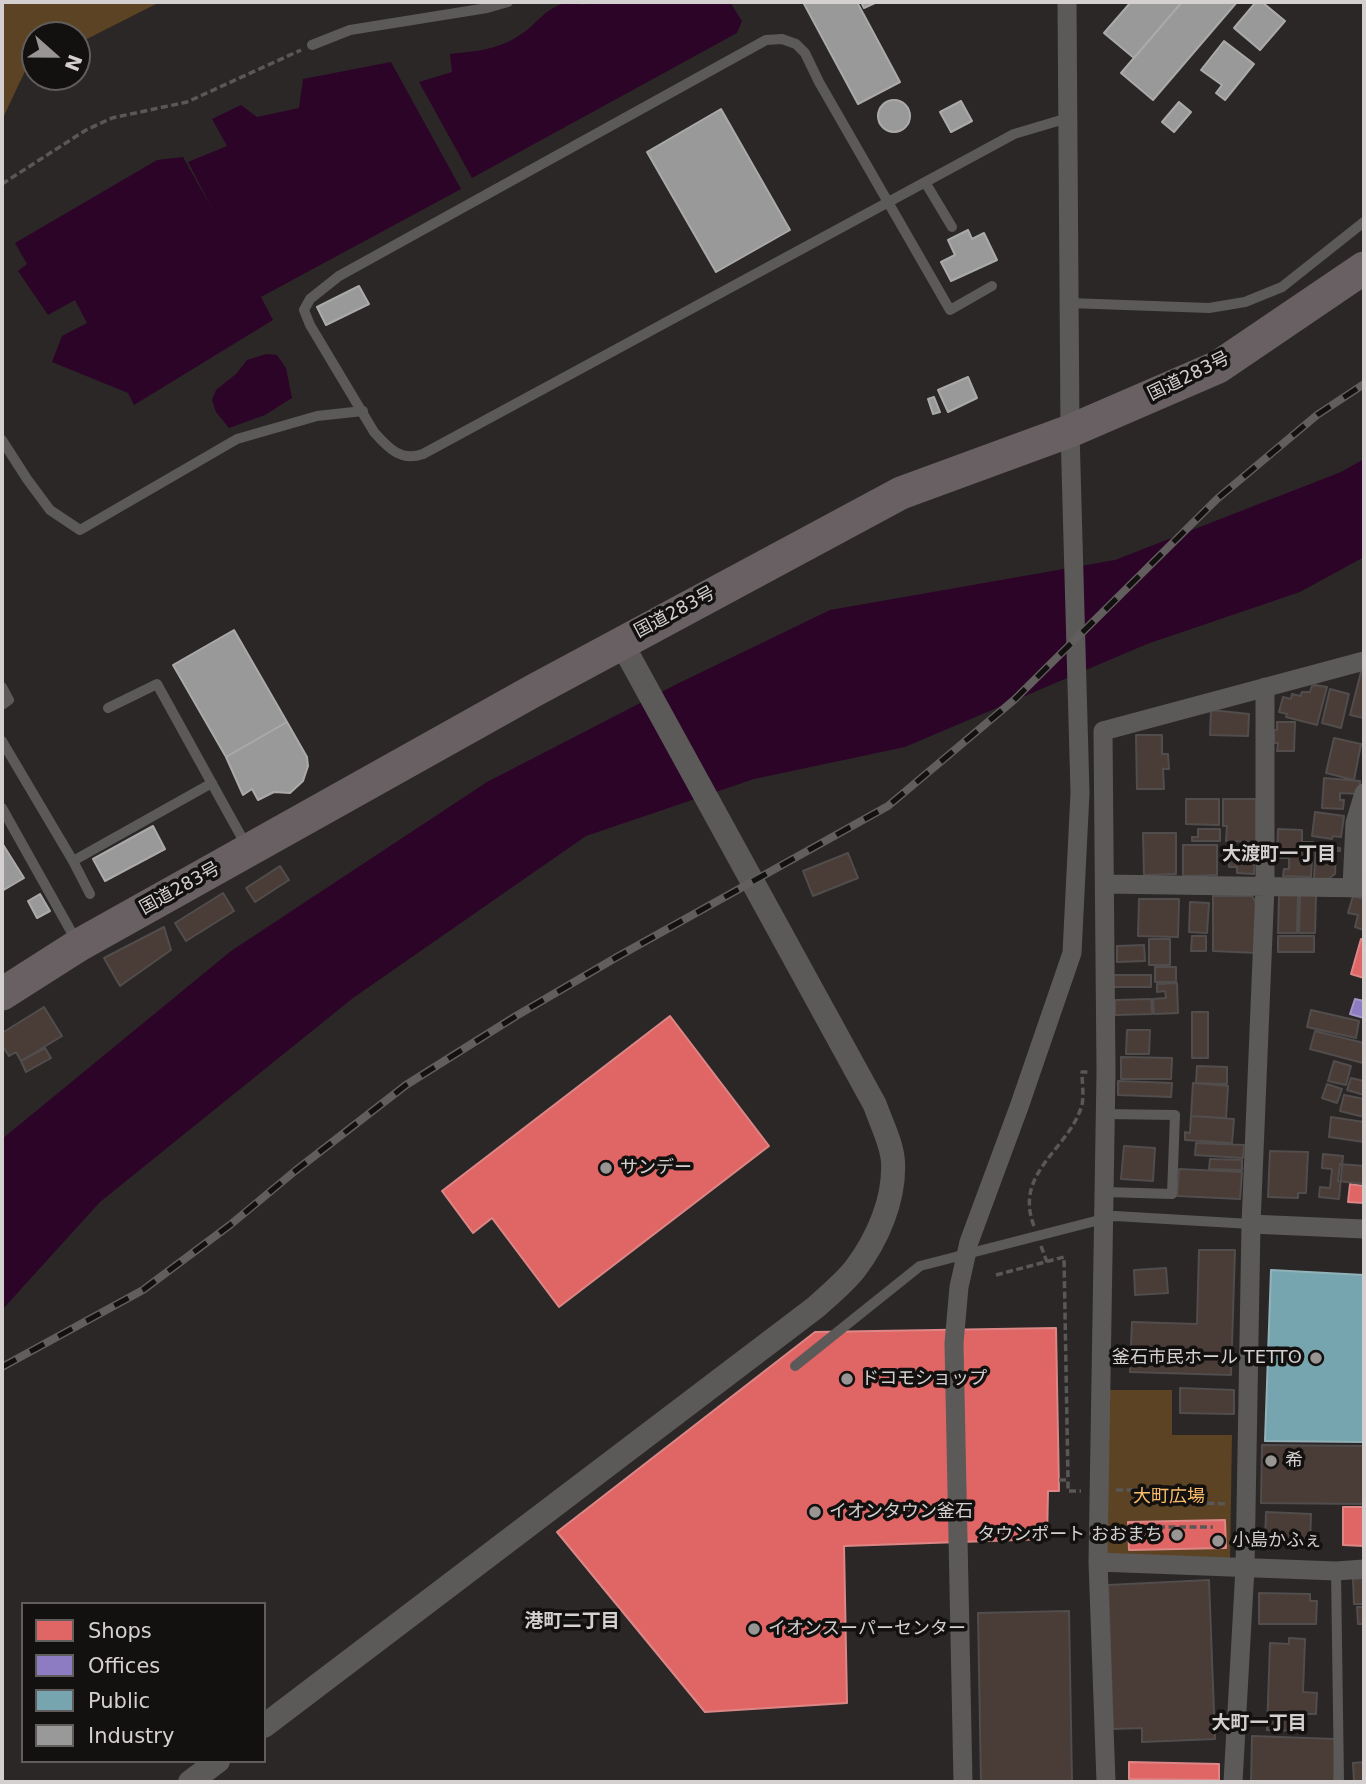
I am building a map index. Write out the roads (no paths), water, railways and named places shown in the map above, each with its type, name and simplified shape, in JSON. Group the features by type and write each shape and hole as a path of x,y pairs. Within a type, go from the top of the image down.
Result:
{"highway":[{"name":"国道283号","path":"2,994 79,945 621,642 901,492 1070,431 1218,366 1364,268"}],"street":[{"path":"963,1782 954,1343 959,1287 969,1241 1072,953 1080,793 1070,431 1068,3"},
{"path":"266,1724 816,1307 854,1270 884,1216 891,1187 893,1161 875,1105 621,642"},
{"path":"1106,1782 1098,1562 1105,1192 1106,884 1103,732 1364,661"},
{"path":"1233,1782 1247,1504 1251,1224 1265,887 1265,687"},
{"path":"1106,884 1358,887 1355,823 1364,793"},
{"path":"1251,1224 1364,1229"},
{"path":"1098,1562 1336,1571 1364,1569"},
{"path":"190,1782 215,1763"}],"lane":[{"path":"313,45 350,30 487,8 508,2"},
{"path":"992,286 950,310 888,202 819,82 805,52 796,44 782,39 766,40 339,276 310,299 304,310 310,326 374,432 393,451 413,457 423,454 888,202 1014,134 1069,118"},
{"path":"925,182 952,227"},
{"path":"1069,303 1209,308 1245,302 1282,286 1364,222"},
{"path":"2,440 50,510 80,530 237,439 317,416 363,411"},
{"path":"108,708 157,684 249,850"},
{"path":"2,687 9,700 2,705"},
{"path":"2,741 90,894"},
{"path":"73,861 212,783"},
{"path":"2,807 79,945"},
{"path":"1105,1114 1175,1115 1172,1194 1105,1192"},
{"path":"794,1366 920,1266 1115,1216 1251,1224"},
{"path":"1336,1571 1339,1782"}],"railway":[{"path":"2,1367 143,1290 230,1225 406,1085 617,957 888,806 1014,700 1217,499 1317,415 1364,384"}],"place":[{"name":"サンデー","path":"606,1168"},
{"name":"釜石市民ホール TETTO","path":"1316,1358"},
{"name":"ドコモショップ","path":"847,1379"},
{"name":"希","path":"1271,1461"},
{"name":"イオンタウン釜石","path":"815,1512"},
{"name":"タウンポート おおまち","path":"1177,1535"},
{"name":"小島かふぇ","path":"1218,1541"},
{"name":"イオンスーパーセンター","path":"754,1629"}],"district":[{"name":"大渡町一丁目","path":"1279,855"},
{"name":"港町二丁目","path":"572,1622"},
{"name":"大町一丁目","path":"1259,1724"}],"park label":[{"name":"大町広場","path":"1169,1497"}]}
